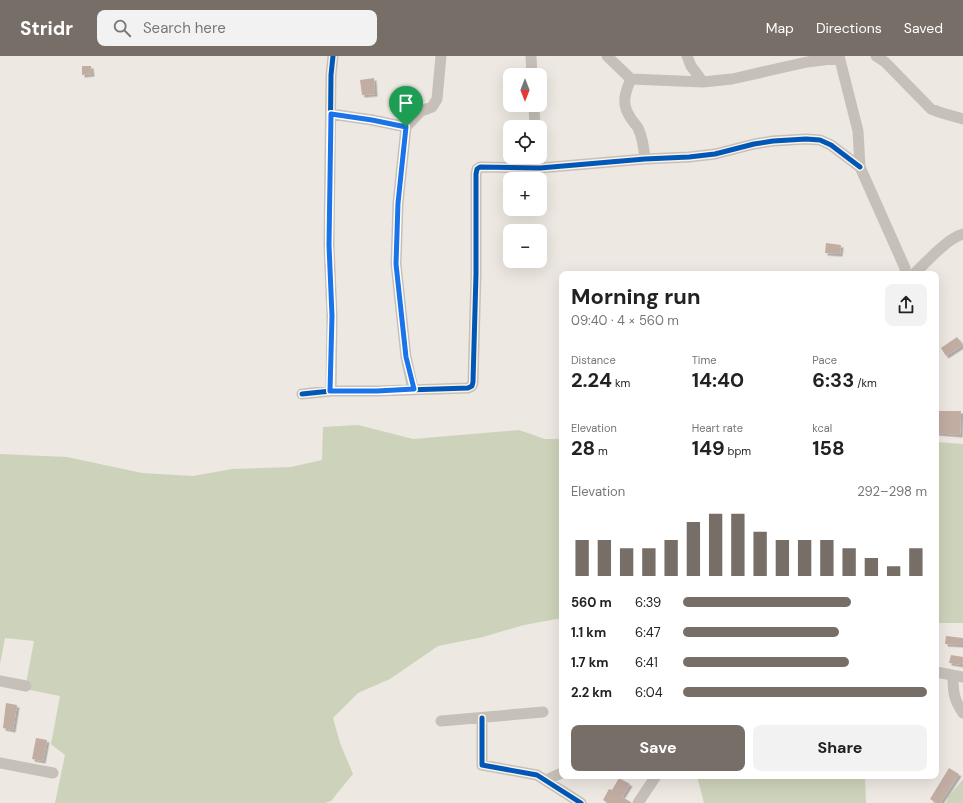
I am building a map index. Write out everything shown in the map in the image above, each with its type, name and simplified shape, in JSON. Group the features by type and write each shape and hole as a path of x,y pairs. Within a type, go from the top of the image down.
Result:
{"street":[{"path":"330,391 332,316 329,245 331,75 333,56"},
{"path":"414,389 406,357 396,264 398,203 406,127 421,111 432,107 437,99 441,56"},
{"path":"531,56 532,68"},
{"path":"606,56 631,79 703,82 732,79 807,62 838,57 858,131 860,167 905,271"},
{"path":"687,56 691,66 703,82"},
{"path":"876,56 885,62 931,109 942,114 963,119"},
{"path":"631,79 625,94 625,105 628,114 638,128 643,144 645,159"},
{"path":"331,114 406,127"},
{"path":"547,162 689,157 715,154 754,144 773,141 806,139 820,140 831,145 860,167"},
{"path":"302,394 330,391 468,388 472,386 474,382 476,174 480,167 516,164"},
{"path":"917,271 956,236 963,234"},
{"path":"939,673 958,677 953,689 956,702 963,713"},
{"path":"0,682 26,686"},
{"path":"441,721 543,712"},
{"path":"482,718 482,765 537,775 581,803"},
{"path":"0,763 53,772"},
{"path":"546,780 559,774"},
{"path":"638,803 654,779"}],"green space":[{"path":"358,425 413,439 519,430 545,439 559,439 559,619 524,625 483,637 438,646 390,679 358,693 333,718 340,743 353,774 331,801 325,803 55,803 65,755 51,744 60,696 25,689 34,641 5,638 0,664 0,454 67,457 142,473 193,476 232,469 291,467 322,460 323,427"},
{"path":"939,442 963,444 963,623 939,623"},
{"path":"698,779 865,779 866,803 704,803"},
{"path":"963,779 963,803 946,803 949,796"}],"building":[{"path":"82,66 91,66 92,74 82,75"},
{"path":"374,78 375,94 362,95 360,80"},
{"path":"826,243 841,245 840,254 825,253"},
{"path":"957,337 963,345 946,356 941,348"},
{"path":"939,411 961,411 960,435 939,433"},
{"path":"946,636 963,638 963,645 945,644"},
{"path":"951,655 963,657 962,665 949,663"},
{"path":"6,703 17,705 13,730 3,728"},
{"path":"36,738 47,740 43,761 32,759"},
{"path":"949,768 959,774 940,803 937,803 930,799"},
{"path":"618,779 630,784 622,797 631,803 608,803 603,800 609,789 612,790"}],"cycle path":[{"path":"331,391 332,316 329,245 331,75 333,56"},
{"path":"302,394 331,391 468,388 472,386 476,274 476,174 477,169 480,167 540,168 645,159 689,157 715,154 754,144 773,141 806,139 820,140 831,145 860,167"},
{"path":"482,718 482,765 537,775 581,803"}],"route":[{"path":"331,114 406,127 403,143 398,203 396,264 406,357 414,389 330,391 332,316 329,245 331,114"}]}
